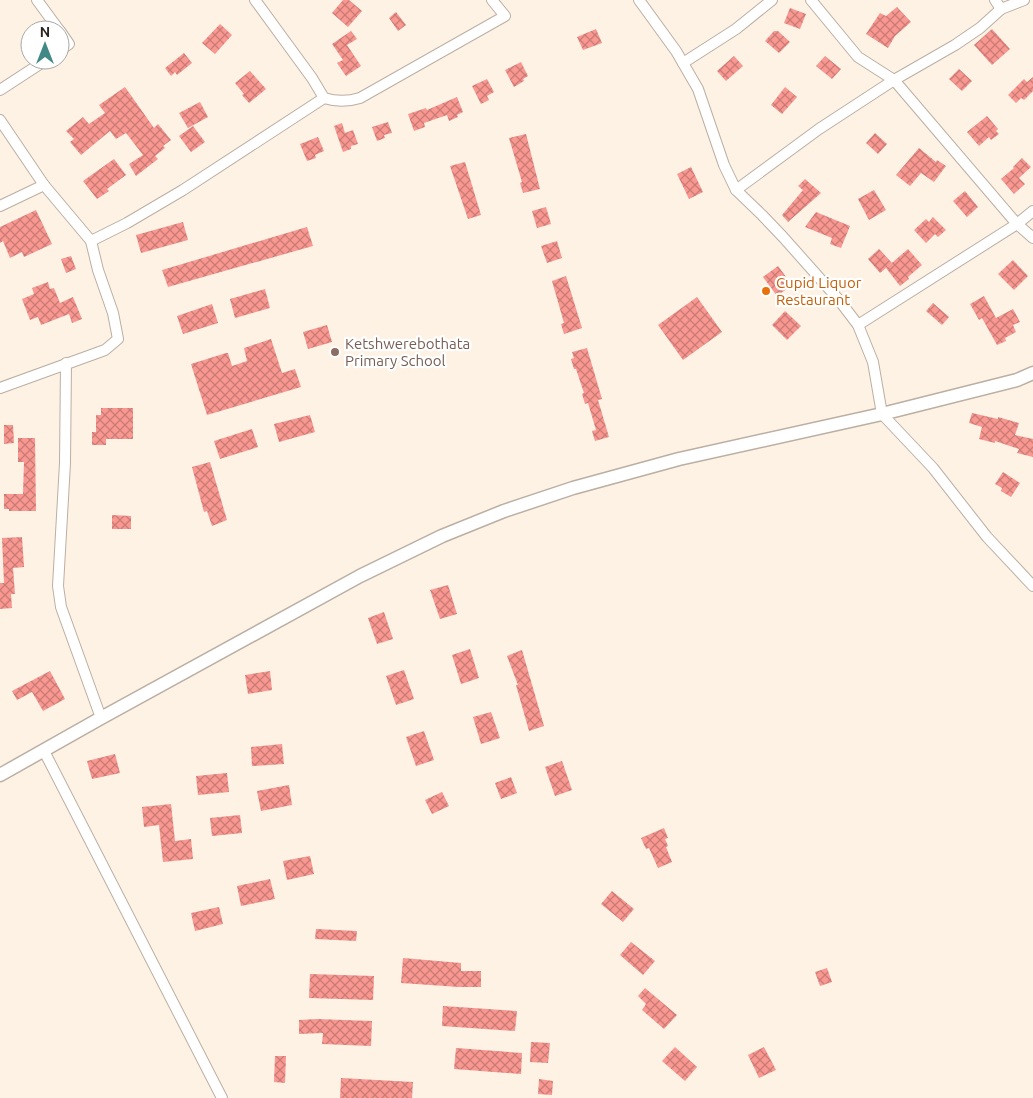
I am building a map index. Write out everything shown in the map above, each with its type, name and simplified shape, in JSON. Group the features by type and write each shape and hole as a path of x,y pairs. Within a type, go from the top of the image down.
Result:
{"street":[{"path":"37,0 52,20"},
{"path":"255,0 312,78 324,98 346,102 360,98 505,16 492,0"},
{"path":"638,0 676,51 698,89 724,166 736,190 778,232 839,300 858,325 873,362 882,414 933,468 986,537 1033,586"},
{"path":"683,63 736,29 772,0"},
{"path":"811,0 858,57 894,80 1017,224 1033,238"},
{"path":"736,190 819,129 894,80 955,45 980,28 998,4 1024,0"},
{"path":"0,90 31,70"},
{"path":"91,241 127,223 182,190 324,98"},
{"path":"0,120 44,185 91,241 98,270 113,314 118,339 105,350 0,388"},
{"path":"0,206 44,185"},
{"path":"858,325 1017,224 1033,211"},
{"path":"66,363 65,463 58,586 61,607 101,718"},
{"path":"0,775 360,576 442,536 504,511 573,488 679,459 882,414 1017,380 1033,373"},
{"path":"44,751 222,1098"}],"building":[{"path":"343,0 349,0 362,11 348,27 332,13"},
{"path":"897,7 911,22 895,36 888,48 866,34 880,13 886,16"},
{"path":"790,8 806,14 800,29 784,23"},
{"path":"396,12 406,25 398,31 389,18"},
{"path":"220,24 232,35 215,54 202,43"},
{"path":"596,29 602,43 583,50 577,37"},
{"path":"992,29 1010,49 992,65 974,45"},
{"path":"351,31 357,39 347,45 361,66 346,76 337,63 343,60 332,44"},
{"path":"774,31 778,31 790,42 779,53 765,41"},
{"path":"184,53 192,63 177,75 175,72 171,76 165,68"},
{"path":"734,56 743,66 726,81 717,71"},
{"path":"825,56 841,69 832,79 816,66"},
{"path":"521,62 528,76 514,87 505,70"},
{"path":"959,69 972,81 962,91 949,79"},
{"path":"250,71 266,89 249,103 235,83"},
{"path":"1033,77 1033,91 1024,100 1021,98 1016,103 1008,95 1024,79 1027,82"},
{"path":"487,79 494,92 487,96 489,100 481,104 472,86"},
{"path":"125,87 154,128 158,124 171,140 155,156 158,159 136,176 129,164 143,155 126,133 116,139 110,131 81,155 70,142 74,139 66,131 83,117 89,124 105,113 99,105"},
{"path":"785,87 797,97 782,114 771,105"},
{"path":"457,97 463,112 457,115 458,117 449,121 447,115 424,123 425,127 414,131 408,114 426,108 427,110"},
{"path":"200,102 208,117 188,128 179,113"},
{"path":"987,116 998,129 996,131 999,134 991,140 989,137 979,146 967,132"},
{"path":"388,122 392,133 384,135 385,138 377,141 372,127"},
{"path":"342,123 345,133 353,130 358,144 351,146 351,149 343,152 334,126"},
{"path":"193,126 205,142 191,152 179,136"},
{"path":"875,133 887,144 878,154 866,143"},
{"path":"526,134 540,189 523,193 520,183 522,182 509,138"},
{"path":"318,137 324,151 315,155 316,158 307,161 300,144"},
{"path":"919,148 936,162 937,160 946,166 934,182 921,173 910,186 896,175"},
{"path":"1022,158 1031,167 1019,178 1025,184 1014,194 1001,179"},
{"path":"114,159 126,175 97,199 83,181"},
{"path":"465,162 481,215 468,219 450,166"},
{"path":"691,167 703,192 689,199 677,174"},
{"path":"805,179 821,193 788,222 782,215 803,190 798,186"},
{"path":"874,190 886,210 869,220 858,199"},
{"path":"965,191 978,207 967,217 953,201"},
{"path":"546,207 551,224 537,228 532,211"},
{"path":"36,210 52,244 24,257 22,252 10,258 3,241 0,243 0,227"},
{"path":"816,212 850,226 841,248 830,244 832,238 805,227"},
{"path":"933,217 946,230 938,237 935,234 926,243 914,230 926,219 929,222"},
{"path":"183,222 188,240 141,253 136,235"},
{"path":"307,227 313,246 168,287 162,270"},
{"path":"557,241 562,258 547,263 541,246"},
{"path":"879,249 892,263 880,273 868,259"},
{"path":"908,249 922,265 900,286 886,268"},
{"path":"71,256 76,269 66,273 61,259"},
{"path":"1013,260 1028,276 1014,290 998,274"},
{"path":"778,266 792,285 777,296 763,277"},
{"path":"566,276 582,328 564,334 561,324 564,323 552,281"},
{"path":"48,282 50,289 54,288 60,303 73,297 82,319 72,323 69,314 41,325 38,317 30,320 22,299 34,294 32,288"},
{"path":"265,289 270,308 235,318 230,299"},
{"path":"984,296 996,318 1013,309 1020,322 1013,325 1016,332 1005,338 1006,341 997,345 982,318 979,320 970,304"},
{"path":"697,297 722,332 683,360 658,325"},
{"path":"933,303 949,317 942,325 926,311"},
{"path":"212,304 218,323 183,334 177,316"},
{"path":"785,311 801,326 787,340 772,325"},
{"path":"327,325 332,342 308,349 303,332"},
{"path":"271,339 282,373 295,369 301,387 207,415 191,364 228,353 232,366 247,361 244,348"},
{"path":"587,348 602,399 598,400 609,437 595,441 592,431 596,430 588,403 585,404 582,394 584,393 571,359 574,358 572,352"},
{"path":"101,408 133,408 133,439 106,439 106,445 92,445 92,432 96,432 96,415 101,415"},
{"path":"972,413 1019,423 1015,435 1033,439 1033,457 1017,453 1019,449 995,441 995,443 979,439 982,427 969,423"},
{"path":"310,415 315,432 279,442 274,424"},
{"path":"4,425 13,425 14,443 4,444"},
{"path":"252,429 258,447 220,459 214,441"},
{"path":"18,438 35,438 36,511 9,511 9,509 4,509 4,494 23,494 24,462 18,462"},
{"path":"210,462 227,520 212,526 207,511 204,512 192,467"},
{"path":"1003,472 1020,483 1011,497 1001,491 1002,488 995,484"},
{"path":"112,515 131,516 131,529 112,529"},
{"path":"22,537 24,567 13,568 15,594 11,594 12,608 0,609 0,583 4,583 2,538"},
{"path":"448,585 457,614 440,619 430,590"},
{"path":"384,612 393,639 377,644 368,618"},
{"path":"470,649 479,678 461,684 452,655"},
{"path":"522,650 544,726 529,731 516,685 518,685 507,656"},
{"path":"404,670 414,699 396,705 386,676"},
{"path":"50,671 65,699 43,711 32,692 17,700 12,691"},
{"path":"270,671 272,690 248,694 245,675"},
{"path":"491,712 500,738 481,744 473,717"},
{"path":"424,731 434,760 416,766 406,737"},
{"path":"282,744 284,764 252,766 251,747"},
{"path":"115,754 120,773 92,779 87,761"},
{"path":"562,761 572,790 555,796 545,767"},
{"path":"227,773 229,792 198,795 196,776"},
{"path":"511,777 517,793 501,799 495,783"},
{"path":"289,785 292,805 261,811 257,791"},
{"path":"442,792 449,806 432,814 425,800"},
{"path":"171,804 175,841 191,839 193,859 163,862 159,825 144,827 142,807"},
{"path":"240,815 242,833 212,836 210,818"},
{"path":"664,828 668,838 665,839 668,846 666,847 672,862 658,868 649,848 646,849 641,838"},
{"path":"310,856 314,874 287,880 283,861"},
{"path":"270,879 275,899 241,906 237,886"},
{"path":"612,891 634,909 623,922 601,904"},
{"path":"219,907 223,924 195,931 191,913"},
{"path":"316,929 357,931 356,941 315,939"},
{"path":"631,942 655,961 643,975 620,955"},
{"path":"403,958 461,963 461,971 481,971 481,987 401,983"},
{"path":"827,968 832,982 820,986 815,972"},
{"path":"310,974 374,976 373,1000 309,998"},
{"path":"645,988 677,1015 664,1029 642,1010 646,1004 638,996"},
{"path":"443,1006 517,1011 515,1031 442,1026"},
{"path":"299,1020 372,1021 371,1046 322,1044 323,1033 299,1034"},
{"path":"531,1042 550,1043 548,1063 530,1062"},
{"path":"675,1047 697,1067 685,1081 662,1061"},
{"path":"764,1047 776,1070 759,1078 748,1055"},
{"path":"456,1048 522,1053 521,1074 454,1069"},
{"path":"275,1056 286,1056 285,1083 274,1082"},
{"path":"341,1078 413,1082 412,1098 340,1098"},
{"path":"539,1079 553,1081 552,1095 538,1094"}],"place":[{"name":"Cupid Liquor Restaurant","path":"766,291"},
{"name":"Ketshwerebothata Primary School","path":"335,352"}]}
